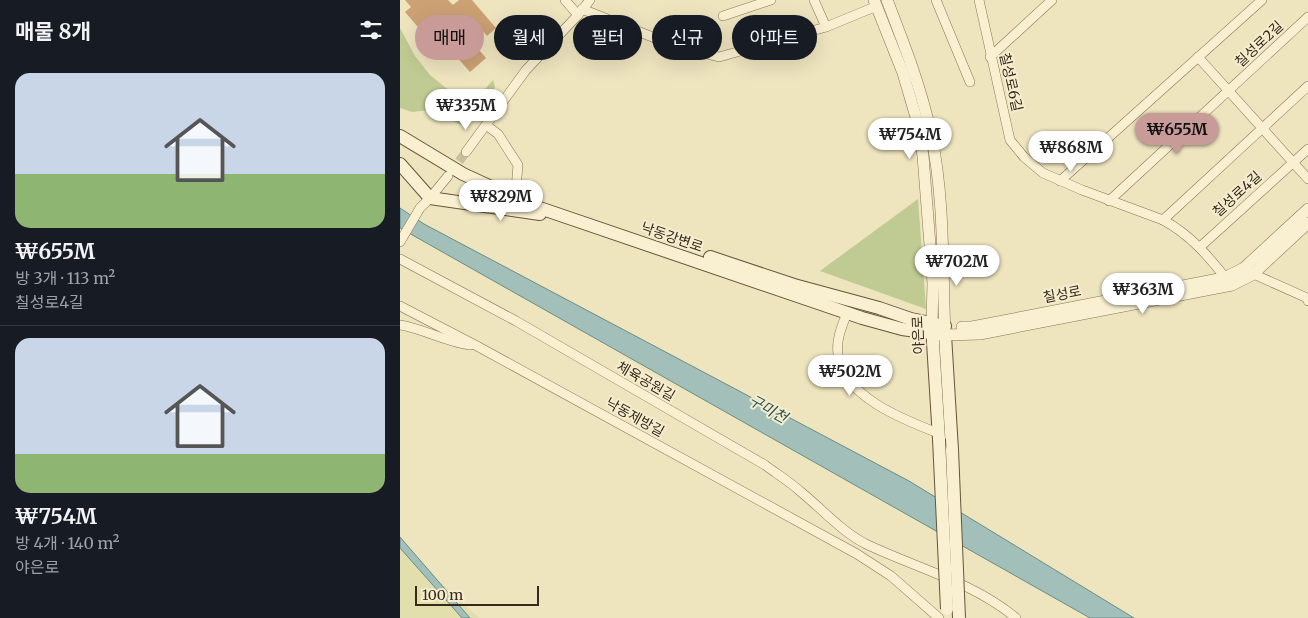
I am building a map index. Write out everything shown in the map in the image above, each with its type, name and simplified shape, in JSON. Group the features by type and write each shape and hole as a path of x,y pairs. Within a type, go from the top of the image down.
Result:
{"main road":[{"name":"낙동강변로","path":"400,127 472,170 516,189 589,216 794,285 879,308 941,328"},
{"name":"낙동강변로","path":"400,136 442,162 491,188 528,204 847,313 902,329 941,328"},
{"path":"400,164 430,198 575,220"},
{"name":"야은로","path":"941,328 938,436 945,615"},
{"name":"야은로","path":"941,328 952,450 959,618"}],"street":[{"path":"565,0 580,12 675,46 719,57 826,28 876,3"},
{"path":"466,152 526,70 590,0"},
{"path":"723,16 771,0"},
{"path":"814,0 826,28"},
{"name":"야은로","path":"887,0 912,64 932,136 940,207 941,328"},
{"path":"936,0 970,82"},
{"name":"칠성로6길","path":"979,0 990,57 1010,140 1024,157 1034,167 1060,181 1108,201 1163,220 1188,236 1200,247 1228,281"},
{"path":"990,57 1052,0"},
{"path":"1060,181 1262,0"},
{"name":"야은로","path":"876,3 903,74 918,124 933,282 941,328"},
{"name":"칠성로2길","path":"1229,91 1308,17"},
{"path":"1198,57 1308,179"},
{"path":"1163,220 1308,86"},
{"path":"1108,201 1229,91"},
{"path":"486,125 498,134 518,165 516,189"},
{"path":"1293,162 1308,148"},
{"name":"칠성로4길","path":"1200,247 1293,162"},
{"path":"400,242 420,208 448,176"},
{"name":"칠성로","path":"1248,271 1308,209"},
{"name":"칠성로","path":"941,328 980,334 1228,281 1248,271 1308,223"},
{"name":"체육공원길","path":"400,259 516,321 765,465 800,490 843,529 866,544 929,570 977,593 1016,618"},
{"path":"1248,271 1307,298 1308,301"},
{"name":"낙동제방길","path":"400,306 477,346 857,554 945,615"},
{"path":"847,313 840,334 838,355 842,369 848,379 882,409 938,436"},
{"path":"400,325 450,341 477,346"},
{"path":"857,554 866,544"}],"shaded area":[{"path":"400,545 479,618 400,618"}],"green space":[{"path":"400,28 415,56 415,60 418,60 430,75 458,98 477,98 493,80 495,87 486,105 478,114 461,125 429,110 412,112 400,108"},
{"path":"918,199 926,309 820,271"}],"water":[{"name":"구미천","path":"400,208 424,224 909,481 1134,618 1090,618 400,228"},
{"path":"400,537 470,618 462,618 400,548"}],"building":[{"path":"405,0 448,0 453,5 459,0 472,0 494,26 494,30 487,36 484,32 484,15 415,15 415,24 405,12 411,7"},
{"path":"459,60 484,60 470,72"}],"tunnel":[{"path":"451,172 466,152"}]}
